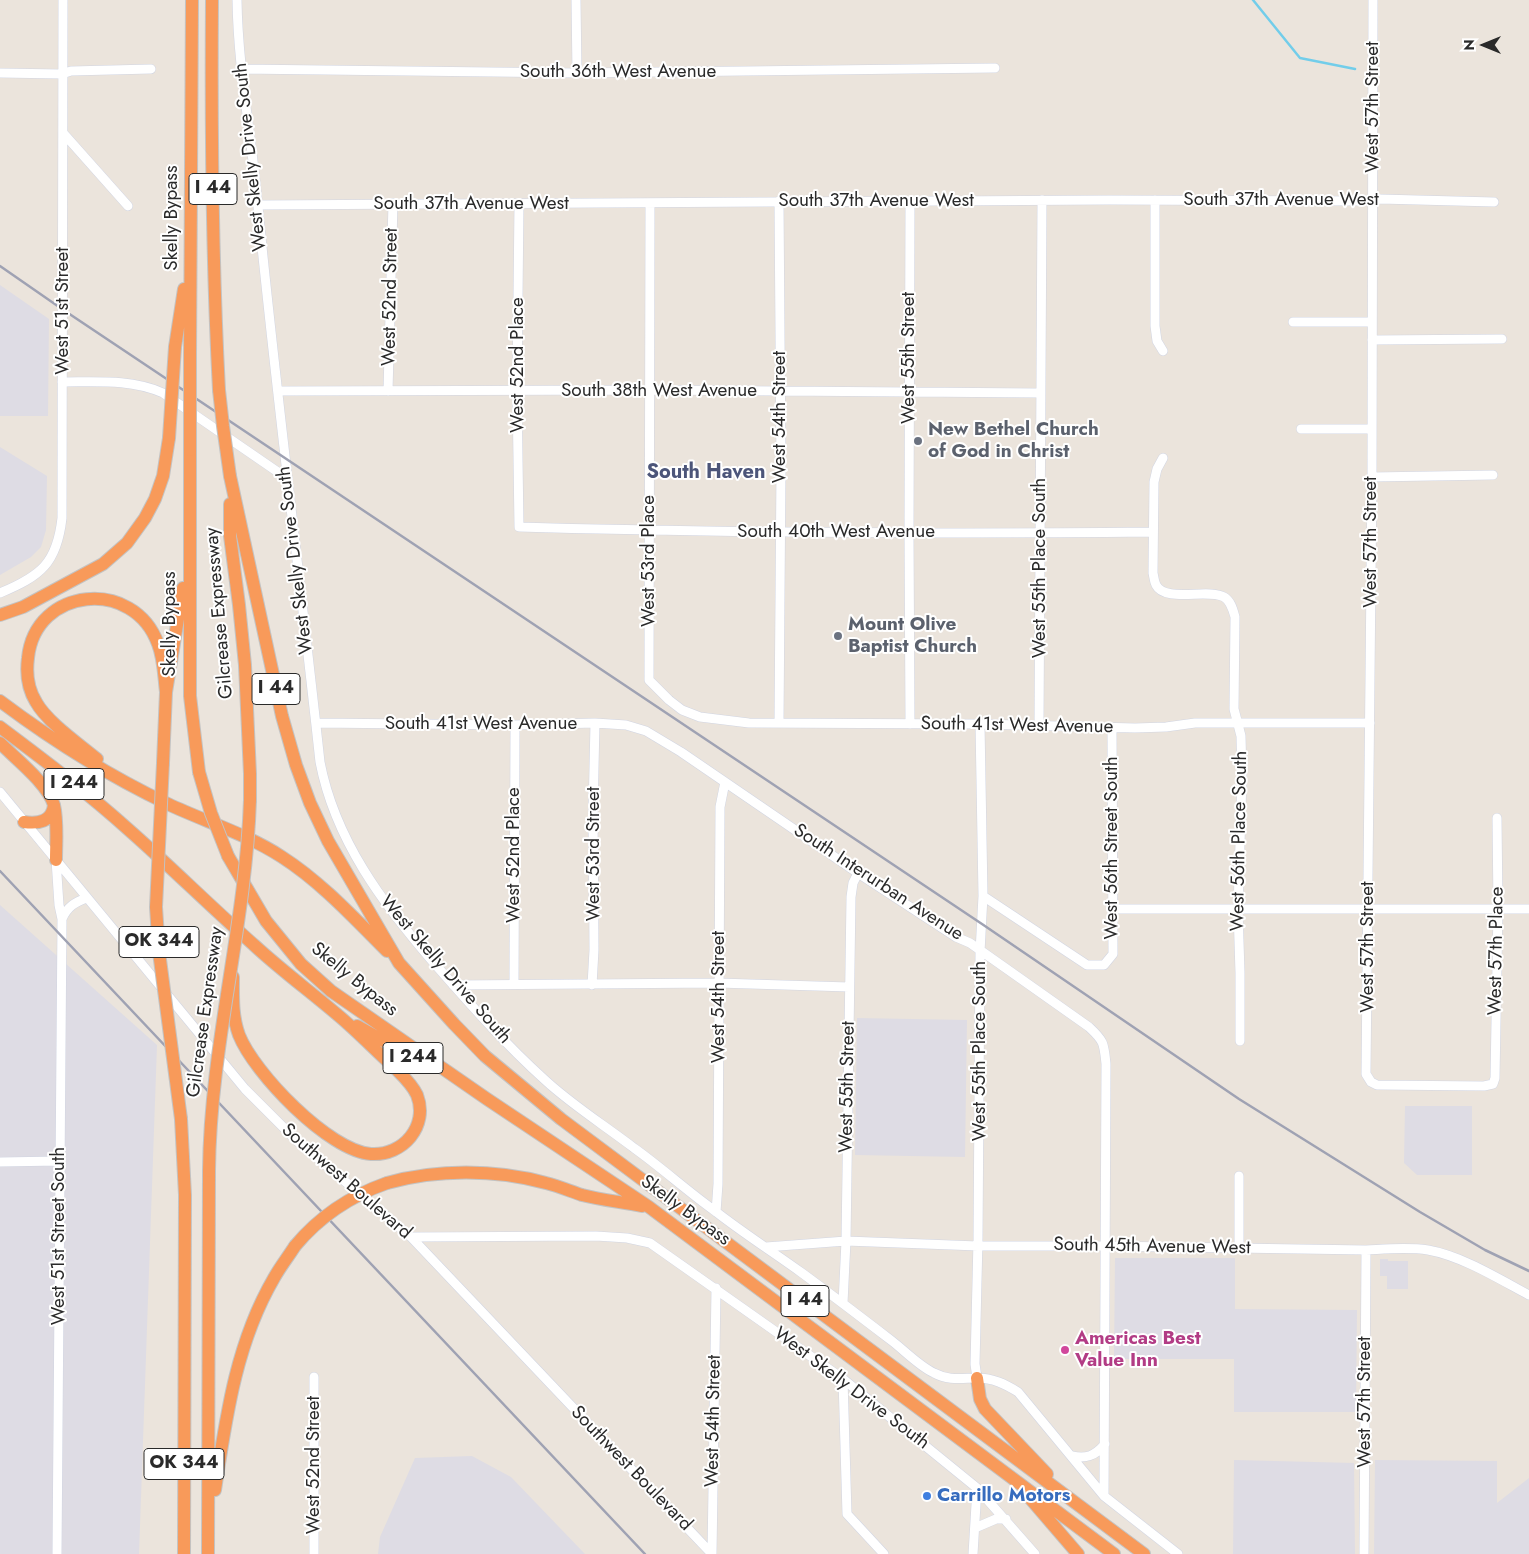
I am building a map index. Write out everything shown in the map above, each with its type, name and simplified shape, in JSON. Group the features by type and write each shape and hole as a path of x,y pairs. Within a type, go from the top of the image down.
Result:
{"highway":[{"name":"Skelly Bypass","path":"192,0 190,696 200,772 211,813 228,856 266,920 289,950 316,977 348,1004 649,1207 1114,1554"},
{"name":"Skelly Bypass","path":"212,0 216,336 222,426 230,476 282,716 296,766 310,803 328,841 399,963 485,1056 561,1119 1144,1554"},
{"path":"0,615 23,607 103,564 127,543 146,518 164,476 169,438 175,347 190,245"},
{"name":"Gilcrease Expressway","path":"208,1554 208,1171 214,1080 247,854 250,800 245,666 230,536 230,476"},
{"name":"Gilcrease Expressway","path":"184,1554 184,1156 181,1118 159,952 156,907 166,692 189,551"},
{"path":"119,779 47,716 36,703 28,681 27,668 28,651 36,632 52,613 73,602 90,598 105,598 120,602 141,616 151,629 162,658 166,692"},
{"name":"I 244","path":"0,701 68,749 119,779 168,804 238,834 281,856 306,874 399,963"},
{"name":"I 244","path":"0,727 93,799 146,844 253,944 297,983 340,1016 487,1099"},
{"path":"0,744 44,787 54,805 56,860"},
{"path":"24,822 34,823 43,821 51,814 54,805"},
{"path":"233,953 234,1015 237,1029 245,1048 256,1065 280,1093 323,1131 365,1153 384,1154 393,1151 407,1142 417,1128 420,1111 416,1094 408,1080 340,1016"},
{"path":"208,1533 228,1402 235,1374 256,1313 274,1278 295,1246 314,1226 336,1208 360,1194 387,1183 428,1174 467,1172 504,1175 544,1182 583,1195 649,1207"},
{"path":"977,1378 980,1399 984,1409 1073,1501"},
{"path":"1012,1478 1078,1554"}],"street":[{"name":"West 51st Street","path":"0,592 24,582 43,568 55,552 60,536 62,518 63,0"},
{"name":"West Skelly Drive South","path":"237,0 240,69 258,205 262,256 320,762 325,787 339,825 371,882 393,915 453,985 520,1057 547,1082 716,1212 843,1303 933,1373 955,1379 977,1378 992,1380 1006,1384 1018,1392 1104,1496 1178,1554"},
{"path":"576,0 577,73"},
{"name":"West 57th Street","path":"1371,1082 1366,1074 1372,476 1373,0"},
{"name":"South 36th West Avenue","path":"240,69 577,73 995,68"},
{"path":"0,73 62,74 71,71 151,69"},
{"path":"64,134 128,206"},
{"name":"South 37th Avenue West","path":"258,205 1042,200 1372,201 1380,199 1494,202"},
{"name":"West 55th Place South","path":"1039,725 1042,200"},
{"path":"1155,200 1154,326 1157,341 1163,351"},
{"name":"West 54th Street","path":"779,201 779,724"},
{"name":"West 55th Street","path":"910,201 910,724"},
{"name":"West 52nd Place","path":"519,203 517,391 519,527"},
{"name":"West 52nd Street","path":"388,391 393,204"},
{"name":"West 53rd Place","path":"650,204 649,680 669,700"},
{"path":"1293,322 1372,322"},
{"path":"1372,340 1502,338"},
{"path":"62,382 123,382 149,387 163,393 288,479"},
{"name":"South 38th West Avenue","path":"278,391 650,390 1040,393"},
{"path":"1301,429 1372,430"},
{"path":"1153,532 1154,482 1157,469 1163,458"},
{"path":"1372,476 1493,475"},
{"name":"South 40th West Avenue","path":"519,527 648,531 1153,532"},
{"name":"West 56th Place South","path":"1153,532 1153,573 1156,586 1164,592 1174,594 1213,594 1223,597 1233,608 1235,617 1234,709 1241,736 1242,777 1238,910 1240,1041"},
{"name":"South 41st West Avenue","path":"669,700 682,710 700,717 779,724 980,724 1112,728 1166,727 1195,722 1370,723"},
{"name":"South 41st West Avenue","path":"316,724 515,725 595,723 626,726 646,731"},
{"name":"West 53rd Street","path":"592,984 594,950 593,803 595,723"},
{"name":"West 55th Place South","path":"977,1378 975,1364 978,1246 980,952 983,896 980,724"},
{"name":"West 52nd Place","path":"514,984 515,725"},
{"name":"West 56th Street South","path":"983,896 1087,965 1104,965 1113,954 1112,728"},
{"name":"South Interurban Avenue","path":"646,731 681,752 858,873 956,937 970,943 980,952 1089,1027 1104,1043 1106,1064 1105,1246"},
{"name":"West 54th Street","path":"716,1212 718,1184 720,807 725,782"},
{"name":"Southwest Boulevard","path":"0,792 240,1084 271,1117 411,1237 712,1554"},
{"name":"West 57th Place","path":"1371,1082 1384,1086 1484,1086 1493,1084 1495,1078 1498,908 1497,818"},
{"name":"West 51st Street South","path":"56,860 59,905 62,919 57,1554"},
{"name":"West 55th Street","path":"843,1303 846,1242 851,897 853,883 858,873"},
{"path":"62,919 66,911 76,902 87,898"},
{"path":"1113,909 1529,909"},
{"path":"453,985 718,983 849,987"},
{"path":"0,1162 59,1162"},
{"path":"1239,1176 1239,1248"},
{"name":"West Skelly Drive South","path":"411,1237 596,1236 627,1238 650,1243 843,1379 977,1488 1035,1554"},
{"name":"South 45th Avenue West","path":"766,1247 846,1242 978,1246 1403,1249 1435,1252 1450,1257 1486,1273 1529,1296"},
{"path":"1104,1496 1105,1246"},
{"name":"West 57th Street","path":"1364,1554 1366,1250"},
{"name":"West 54th Street","path":"712,1554 716,1288"},
{"name":"West 52nd Street","path":"314,1377 314,1554"},
{"path":"843,1379 846,1514 884,1554"},
{"path":"1072,1456 1091,1456 1104,1444"},
{"path":"973,1554 977,1488"},
{"path":"976,1528 996,1519 1006,1519"}],"shaded area":[{"path":"0,285 49,319 48,416 0,416"},
{"path":"0,447 47,476 46,530 41,547 31,557 0,575"},
{"path":"0,905 157,1045 139,1554 0,1554"},
{"path":"857,1018 967,1020 965,1157 855,1155"},
{"path":"1405,1106 1472,1106 1472,1175 1417,1175 1404,1163"},
{"path":"1115,1258 1235,1258 1235,1309 1357,1310 1356,1412 1234,1412 1234,1359 1114,1359"},
{"path":"1380,1259 1408,1261 1408,1289 1387,1289 1387,1276 1380,1276"},
{"path":"472,1456 511,1477 585,1554 378,1554 380,1537 415,1458"},
{"path":"1234,1460 1354,1463 1355,1554 1233,1554"},
{"path":"1375,1460 1497,1461 1497,1503 1529,1478 1529,1554 1374,1554"}],"waterway":[{"path":"1253,0 1300,58 1355,69"}],"railway":[{"path":"0,266 982,924 1239,1099 1420,1212 1485,1250 1529,1271"},
{"path":"0,871 645,1554"}],"place":[{"name":"New Bethel Church of God in Christ","path":"918,441"},
{"name":"Mount Olive Baptist Church","path":"838,636"},
{"name":"Americas Best Value Inn","path":"1065,1350"},
{"name":"Carrillo Motors","path":"927,1496"}],"district":[{"name":"South Haven","path":"706,473"}]}
